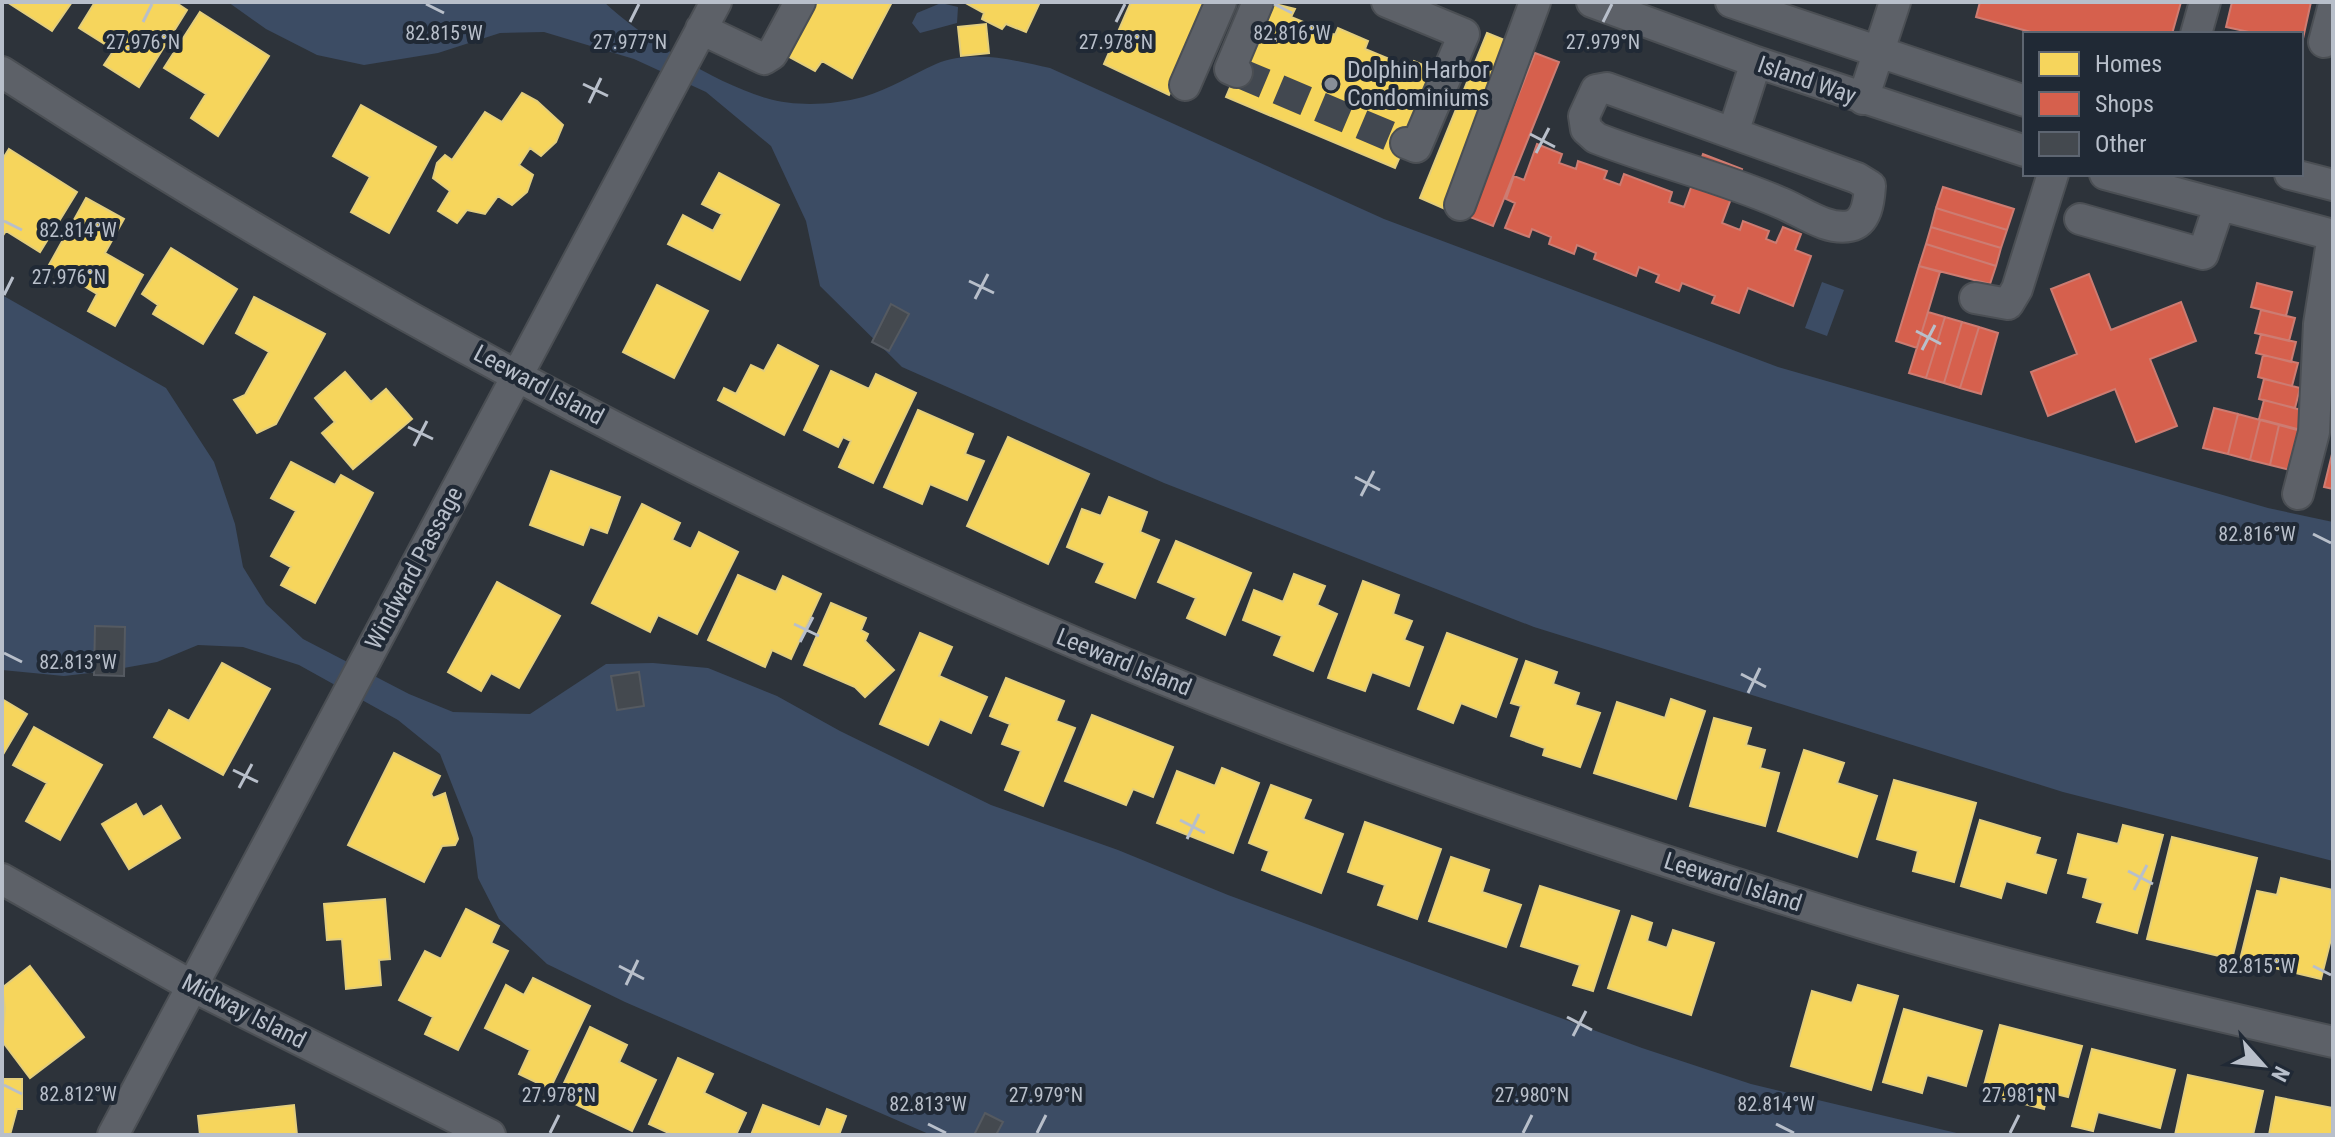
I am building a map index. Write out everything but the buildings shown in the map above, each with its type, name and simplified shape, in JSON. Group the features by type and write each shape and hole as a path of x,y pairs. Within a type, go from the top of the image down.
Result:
{"street":[{"name":"Windward Passage","path":"113,1135 716,2"},
{"path":"696,40 764,59 772,54 800,2"},
{"path":"1185,85 1221,2"},
{"path":"1237,72 1230,69 1258,2"},
{"path":"1460,205 1535,2"},
{"name":"Island Way","path":"1592,2 1863,99 2023,150"},
{"name":"Island Way","path":"1731,2 2023,100"},
{"path":"1863,99 1895,2"},
{"path":"2197,32 2205,2"},
{"path":"1395,4 1464,34 1416,147 1406,143"},
{"path":"2324,42 2333,8"},
{"path":"1733,133 1756,62"},
{"name":"Leeward Island","path":"2,72 115,145 252,226 517,374 767,503 1010,615 1306,735 1557,825 1843,918 2118,993 2333,1042"},
{"path":"1607,88 1733,133 1857,178 1870,186 1869,204 1863,216 1854,226 1841,227 1817,220 1780,202 1596,138 1586,129 1584,116 1596,90 1607,88"},
{"path":"1975,298 2008,304 2017,289 2052,176"},
{"path":"2112,176 2333,235 2319,324 2314,432 2298,494"},
{"path":"2298,176 2333,185"},
{"path":"2080,219 2203,254 2219,206"},
{"name":"Midway Island","path":"2,879 192,986 490,1135"}],"water":[{"path":"228,2 604,2 659,44 702,70 745,91 802,104 863,97 936,64 964,57 993,57 1050,68 1384,219 1778,367 2268,508 2333,522 2333,861 2063,792 1534,627 1164,483 902,367 820,286 806,221 771,146 706,92 634,59 544,32 500,33 438,53 364,65 317,55 266,29"},
{"path":"941,3 958,7 957,23 920,33 912,23 917,13"},
{"path":"1822,282 1844,290 1827,336 1805,328"},
{"path":"2,295 166,388 214,462 235,524 243,567 266,604 303,639 409,694 453,712 530,714 606,664 653,663 708,668 777,696 840,731 991,805 1118,850 1228,895 1642,1048 1751,1084 1965,1135 931,1135 625,1002 547,964 499,919 478,878 473,838 440,754 398,720 299,665 243,647 198,645 157,662 107,671 64,676 2,670"}],"tunnel":[{"path":"1237,72 1406,143"}],"place":[{"name":"Dolphin Harbor Condominiums","path":"1331,84"}]}
